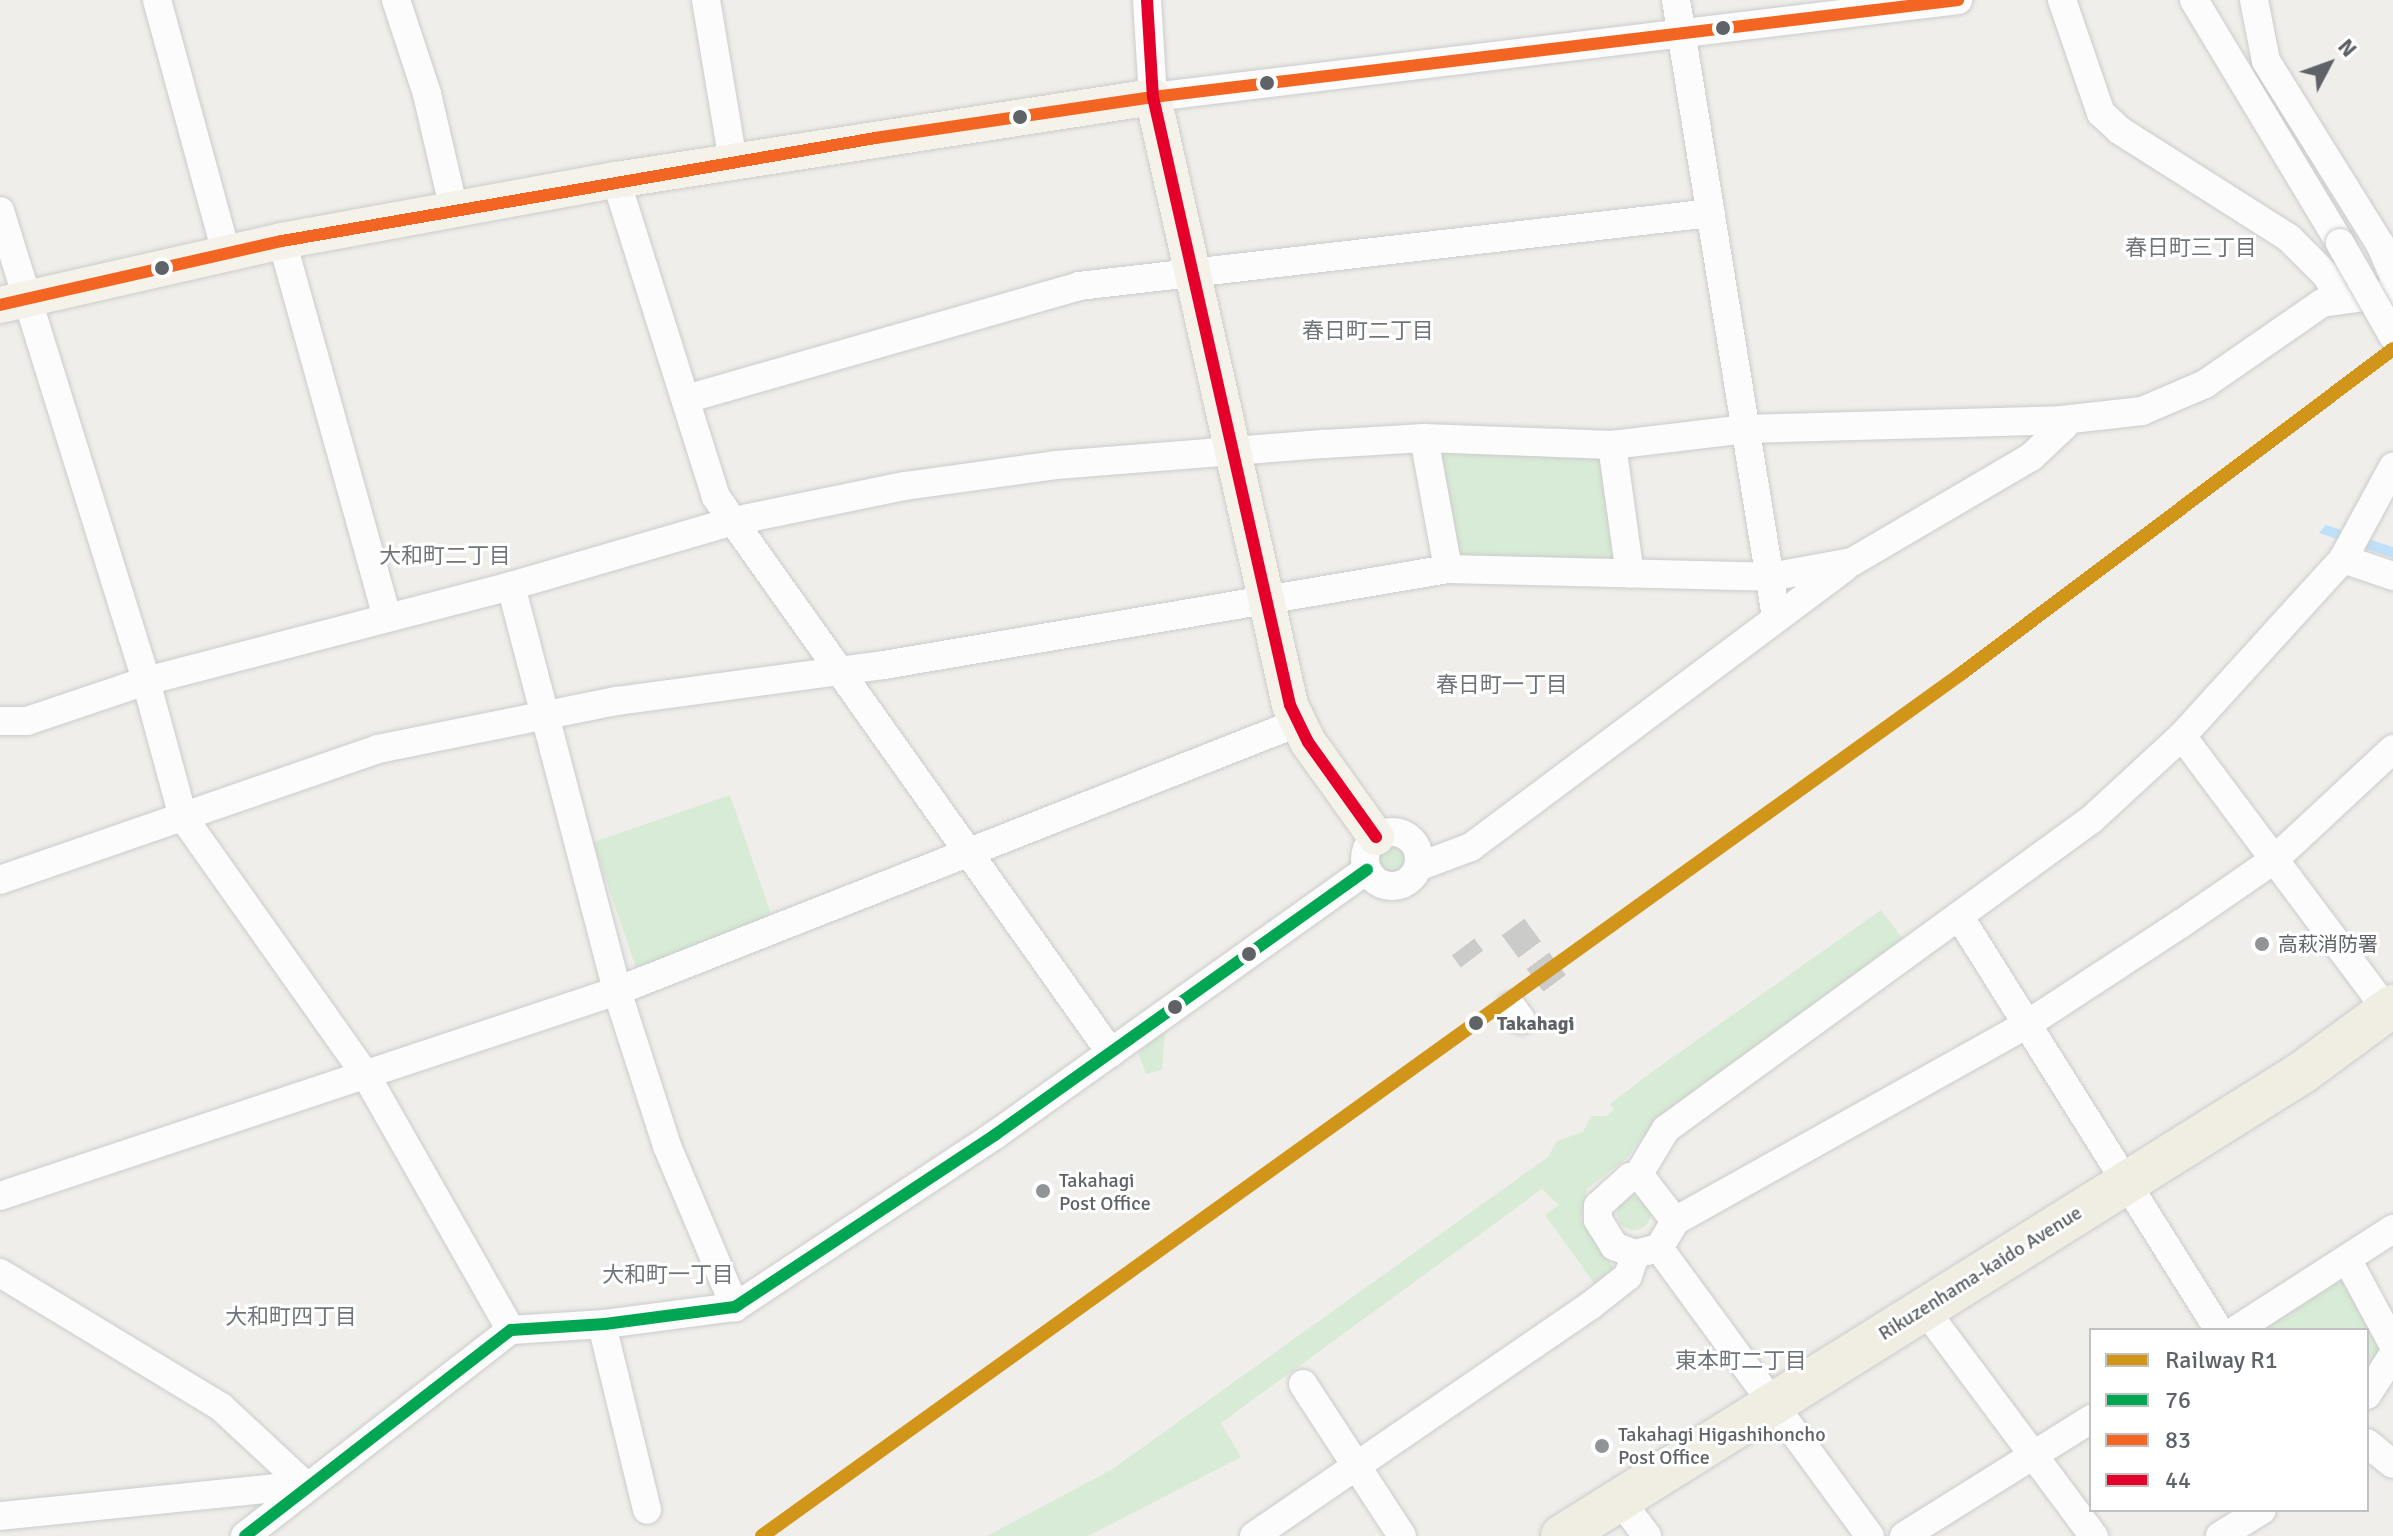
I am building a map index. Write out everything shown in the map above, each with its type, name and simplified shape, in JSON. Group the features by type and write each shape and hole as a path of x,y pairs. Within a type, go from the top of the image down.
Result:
{"highway":[{"name":"Rikuzenhama-kaido Avenue","path":"1562,1536 1923,1307 2303,1072 2391,1012"}],"main road":[{"path":"14,301 282,241 616,180 1153,97 1266,603 1297,723 1371,854"}],"street":[{"path":"157,0 226,253"},
{"path":"396,0 427,94 454,210"},
{"path":"706,0 733,161"},
{"path":"1147,0 1153,97 1958,0"},
{"path":"1676,0 1776,617"},
{"path":"2062,0 2101,113 2119,130 2289,238 2328,277 2338,300"},
{"path":"2194,0 2393,336"},
{"path":"2254,0 2266,61 2380,244 2393,275"},
{"path":"616,180 716,497 1111,1053"},
{"path":"0,211 14,301 146,681 183,817 367,1077 511,1330"},
{"path":"686,399 1043,294 1192,272 1711,213"},
{"path":"282,241 387,617"},
{"path":"0,721 27,721 146,681 511,586 734,521 963,477 1233,450 1424,438 1612,445 1746,429 2062,420 2142,411 2175,399 2322,303 2393,293"},
{"path":"1371,854 1379,883 1394,886 1409,880 1418,867 1471,847 1852,562 2031,457 2064,426 2062,420"},
{"path":"1424,438 1448,569"},
{"path":"1612,445 1630,574"},
{"path":"1870,1536 1773,1403 1647,1251 1614,1246 1598,1220 1602,1198 1637,1177 1666,1129 1961,919 2092,819 2182,736 2343,559 2393,467"},
{"path":"2343,559 2393,576"},
{"path":"0,880 378,749 542,716 1266,603 1448,569 1770,577 1852,562"},
{"path":"511,586 542,716 617,991 667,1146 735,1307"},
{"path":"0,1196 367,1077 617,991 971,855 1297,723"},
{"path":"2182,736 2391,1012"},
{"path":"1254,1536 1359,1467 1600,1298 1628,1276 1675,1221 2026,1025 2275,859 2393,749"},
{"path":"261,1531 305,1485 511,1330 602,1325 735,1307 793,1272 1111,1053 1371,854 1403,834 1417,848 1418,867"},
{"path":"1961,919 2218,1328"},
{"path":"1637,1177 1648,1181 1675,1221"},
{"path":"2239,1328 2393,1229"},
{"path":"2347,1259 2393,1344"},
{"path":"0,1273 221,1407 305,1485"},
{"path":"1923,1307 2094,1536"},
{"path":"602,1325 647,1510"},
{"path":"2369,1392 2393,1355"},
{"path":"1303,1384 1402,1536"},
{"path":"1904,1536 2089,1420"},
{"path":"2369,1445 2393,1464"},
{"path":"0,1516 305,1485"},
{"path":"1620,1500 1647,1536"},
{"path":"2220,1536 2259,1512"}],"green space":[{"path":"1424,438 1612,445 1630,574 1448,569"},
{"path":"730,795 773,921 636,968 593,842"},
{"path":"1394,843 1407,848 1412,861 1407,874 1394,879 1381,874 1376,861 1381,848"},
{"path":"1881,910 1906,943 1655,1120 1627,1158 1587,1189 1581,1218 1614,1268 1597,1287 1545,1215 1559,1205 1542,1189 1221,1423 1241,1457 1088,1536 987,1536 1111,1470 1548,1157 1557,1141 1583,1132 1591,1116 1606,1116 1614,1110 1610,1104 1649,1074"},
{"path":"1165,1029 1162,1070 1146,1074 1138,1053"},
{"path":"1634,1196 1646,1201 1651,1213 1646,1225 1634,1230 1622,1225 1617,1213 1622,1201"},
{"path":"2347,1259 2393,1344 2369,1391 2369,1328 2239,1328"}],"water":[{"path":"2326,525 2393,547 2393,558 2319,533"}],"tunnel":[{"path":"1513,927 1555,984"},
{"path":"1463,947 1472,959"}],"rail line":[{"name":"R1","path":"762,1536 1962,673 2393,349"}],"transit line":[{"name":"44","path":"1147,0 1153,97 1290,705 1308,742 1376,837"},
{"name":"83","path":"0,305 282,241 875,138 1153,97 1958,0"},
{"name":"76","path":"245,1536 511,1330 605,1324 735,1307 995,1135 1367,870"}],"place":[{"name":"高萩消防署","path":"2262,944"},
{"name":"Takahagi","path":"1476,1023"},
{"name":"Takahagi Post Office","path":"1043,1191"},
{"name":"Takahagi Higashihoncho Post Office","path":"1602,1446"}],"district":[{"name":"春日町三丁目","path":"2191,248"},
{"name":"春日町二丁目","path":"1368,331"},
{"name":"大和町二丁目","path":"445,556"},
{"name":"春日町一丁目","path":"1502,685"},
{"name":"大和町一丁目","path":"668,1275"},
{"name":"大和町四丁目","path":"291,1317"},
{"name":"東本町二丁目","path":"1741,1361"}]}
